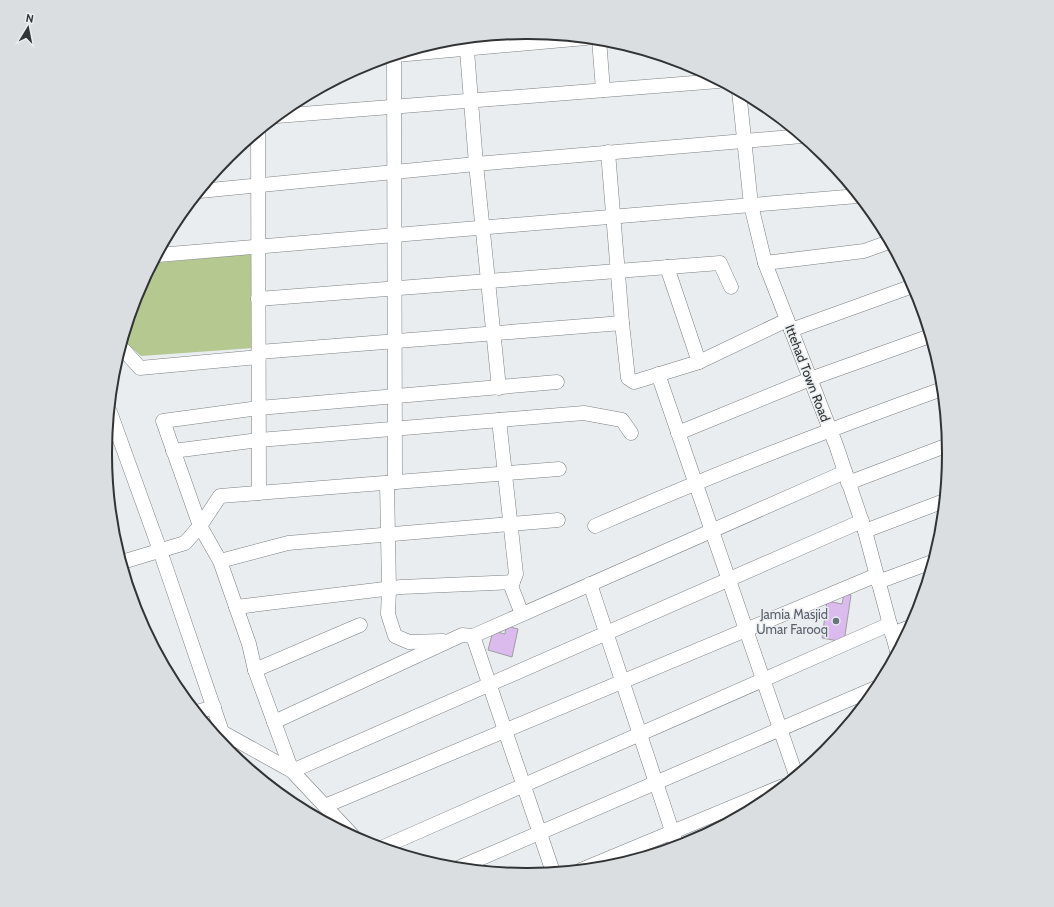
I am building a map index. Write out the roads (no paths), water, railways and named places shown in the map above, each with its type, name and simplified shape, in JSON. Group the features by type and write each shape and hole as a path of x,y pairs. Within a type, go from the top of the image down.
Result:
{"street":[{"path":"477,43 546,40"},
{"path":"467,44 476,164 499,388"},
{"path":"600,46 603,90"},
{"path":"395,61 395,429 387,535 389,589 388,614 396,636 409,642 448,641"},
{"path":"289,115 709,82"},
{"name":"Ittehad Town Road","path":"740,99 746,140 751,205 765,263 830,430 864,526 895,644"},
{"path":"207,190 476,164 793,137"},
{"path":"258,139 258,493"},
{"path":"608,152 628,378 634,382 699,362 789,325 907,288"},
{"path":"163,254 258,245 852,196"},
{"path":"765,263 864,251 885,244"},
{"path":"258,299 720,263 731,287"},
{"path":"667,267 699,362"},
{"path":"125,352 140,368 259,354 394,341 622,323"},
{"path":"678,433 810,380 925,338"},
{"path":"658,374 794,770"},
{"path":"292,771 255,670 249,644 220,561 200,526 163,421 259,408 557,382"},
{"path":"595,526 695,482 937,391"},
{"path":"173,451 259,440 584,413 622,420 631,434"},
{"path":"499,420 516,574 511,586 522,614"},
{"path":"113,422 160,550 214,707 219,731"},
{"path":"274,722 448,641 462,635 473,636 712,530 846,477 942,447"},
{"path":"127,560 185,543 200,526 220,496 559,469"},
{"path":"292,771 728,579 864,526 939,503"},
{"path":"220,561 288,543 558,520"},
{"path":"325,806 746,629 878,578 926,564"},
{"path":"236,607 389,589 513,582"},
{"path":"590,584 675,840"},
{"path":"255,670 360,625"},
{"path":"389,844 763,680 891,629 903,628"},
{"path":"473,636 551,867"},
{"path":"469,863 865,693"},
{"path":"202,711 214,707"},
{"path":"222,735 292,771 341,824"},
{"path":"603,861 761,795"}],"place":[{"name":"Jamia Masjid Umar Farooq","path":"836,621"}]}
